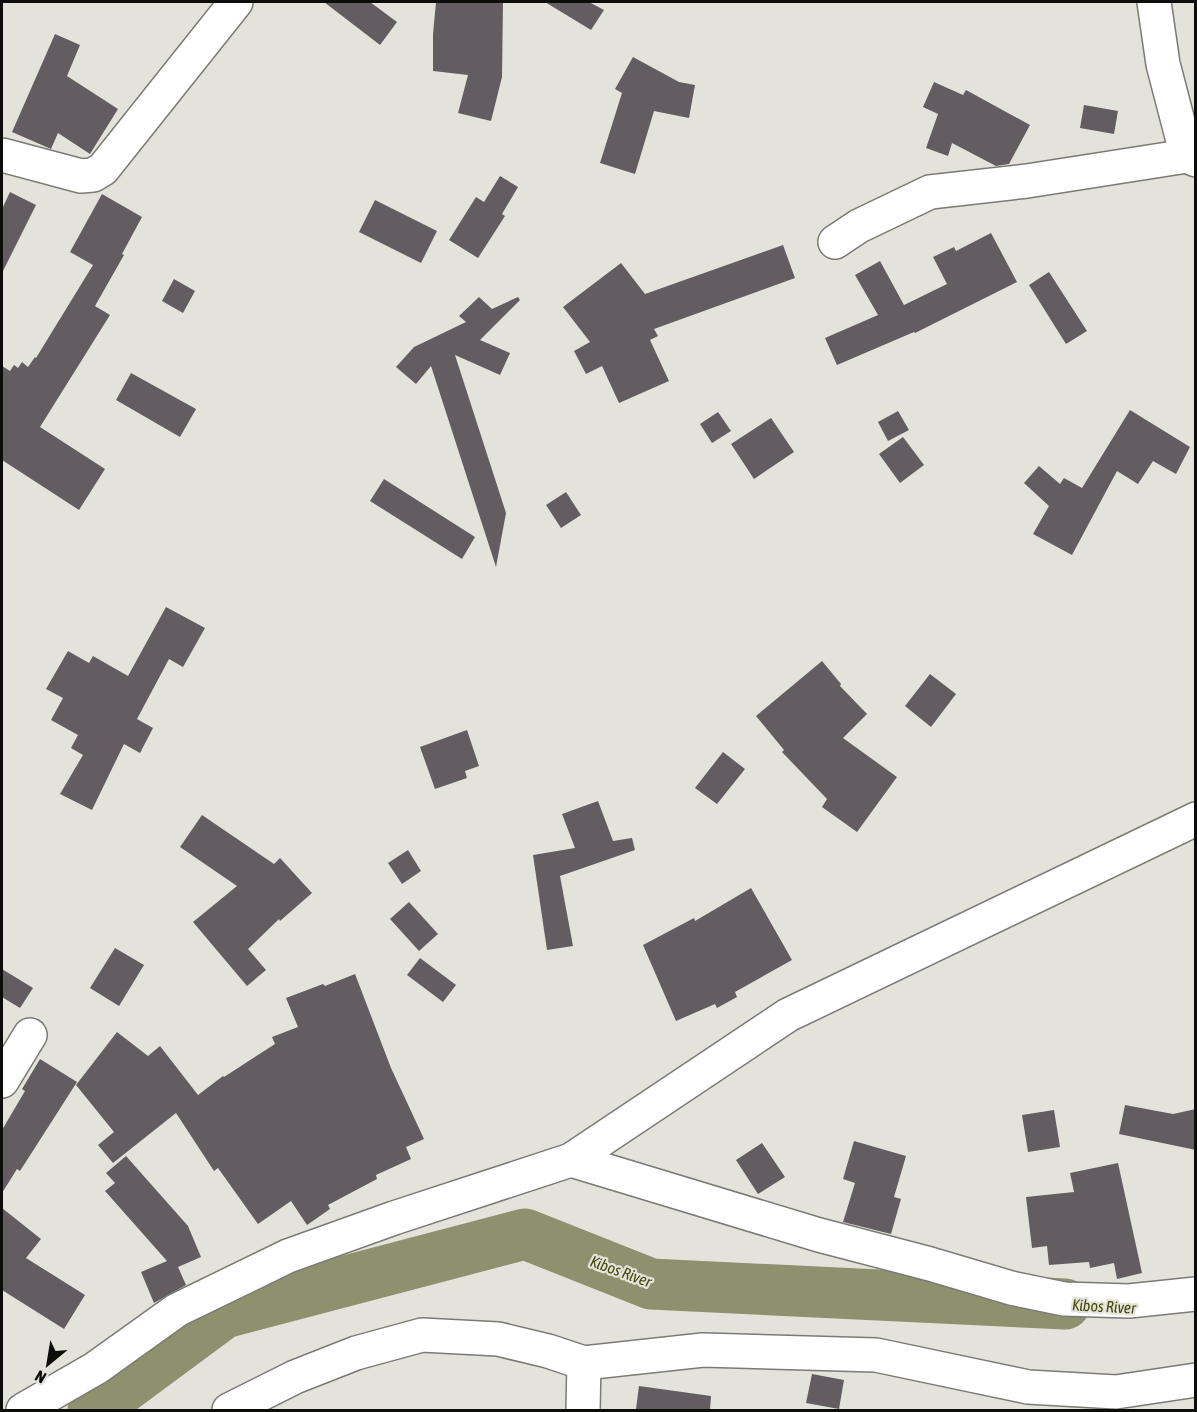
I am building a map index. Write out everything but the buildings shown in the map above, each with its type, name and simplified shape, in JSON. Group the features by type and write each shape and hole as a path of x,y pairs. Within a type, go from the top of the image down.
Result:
{"street":[{"path":"2,155 81,176 93,175 103,169 236,2"},
{"path":"835,242 859,226 930,192 1191,158 1163,64 1154,2"},
{"path":"23,1410 96,1368 177,1310 288,1257 394,1218 571,1160 788,1015 1196,819"},
{"path":"2,1081 30,1035"},
{"path":"571,1160 819,1235 1011,1288 1064,1299 1086,1300 1129,1301 1196,1294"},
{"path":"229,1410 295,1377 356,1353 422,1335 498,1338 584,1363 703,1350 876,1355 1028,1387 1114,1401 1196,1380"},
{"path":"583,1410 584,1363"}],"waterway":[{"name":"Kibos River","path":"93,1410 224,1313 525,1234 651,1284 1065,1304"}]}
